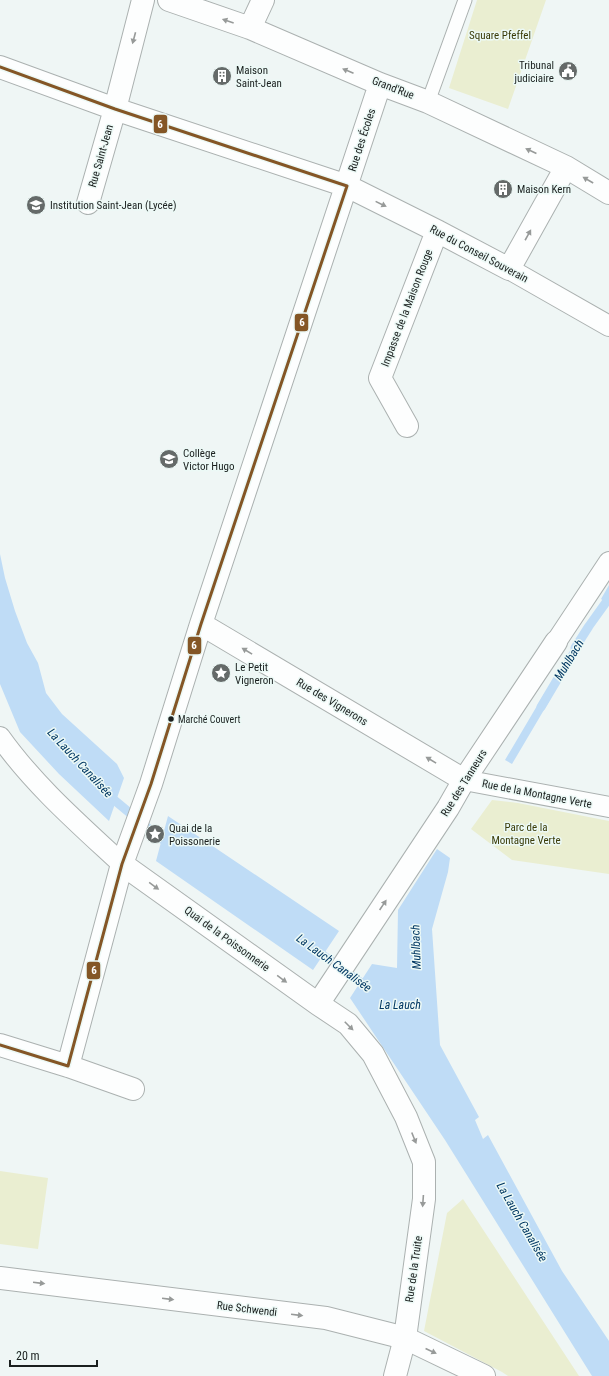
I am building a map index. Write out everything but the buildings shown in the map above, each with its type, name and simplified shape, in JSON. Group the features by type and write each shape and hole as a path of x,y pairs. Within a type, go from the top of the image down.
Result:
{"street":[{"path":"115,110 144,0"},
{"name":"Grand'Rue","path":"169,0 250,28 380,84 428,102 566,168 609,192"},
{"path":"250,28 263,0"},
{"name":"Rue Saint-Jean","path":"0,67 115,110 346,186"},
{"name":"Rue des Écoles","path":"68,1066 125,856 151,784 201,624 380,84"},
{"name":"Rue Saint-Jean","path":"88,203 115,110"},
{"path":"509,269 566,168"},
{"name":"Rue du Conseil Souverain","path":"346,186 509,269 609,326"},
{"name":"Impasse de la Maison Rouge","path":"407,426 380,378 437,231"},
{"name":"Rue des Tanneurs","path":"322,998 448,808 464,780 609,562"},
{"name":"Rue des Vignerons","path":"201,624 464,780"},
{"name":"Quai de la Poissonnerie","path":"0,737 60,807 125,856 322,998 348,1024 373,1054 406,1117 424,1162"},
{"name":"Rue de la Montagne Verte","path":"464,780 608,806"},
{"path":"0,1045 68,1066 133,1089"},
{"name":"Rue de la Truite","path":"395,1376 404,1338 424,1199 424,1162"},
{"name":"Rue Schwendi","path":"0,1278 326,1318 404,1338 484,1376"}],"lane":[{"path":"428,102 465,0"}],"green space":[{"name":"Square Pfeffel","path":"477,0 546,0 508,109 449,88"},
{"name":"Parc de la Montagne Verte","path":"492,800 518,803 609,821 609,874 512,860 471,829"},
{"path":"0,1171 48,1178 38,1249 0,1244"},
{"path":"463,1199 579,1376 508,1376 424,1331 447,1213"}],"water":[{"path":"0,554 5,578 15,611 27,643 38,663 46,693 62,714 117,764 124,778 109,821 59,774 20,732 0,684"},
{"path":"609,585 609,604 601,599"},
{"path":"578,637 584,640 554,692 548,688"},
{"path":"544,694 551,698 512,764 505,760"},
{"path":"168,816 339,931 313,970 156,861"},
{"name":"La Lauch","path":"437,849 450,858 448,872 432,929 440,1045 479,1117 475,1120 483,1139 488,1135 562,1271 609,1341 609,1376 592,1376 445,1140 350,998 372,964 397,968 398,910"}],"waterway":[{"name":"Muhlbach","path":"575,648 609,598"},
{"name":"Muhlbach","path":"541,707 557,680"},
{"name":"La Lauch Canalisée","path":"107,794 171,846"},
{"name":"La Lauch Canalisée","path":"313,948 371,990"}],"transit line":[{"name":"6","path":"0,67 115,109 347,186 201,624 151,784 122,864 68,1066 0,1045"}],"place":[{"name":"Tribunal judiciaire","path":"568,71"},
{"name":"Maison Saint-Jean","path":"222,76"},
{"name":"Maison Kern","path":"503,189"},
{"name":"Institution Saint-Jean (Lycée)","path":"36,205"},
{"name":"Collège Victor Hugo","path":"169,459"},
{"name":"Le Petit Vigneron","path":"221,673"},
{"name":"Marché Couvert","path":"171,719"},
{"name":"Quai de la Poissonerie","path":"155,834"}]}
